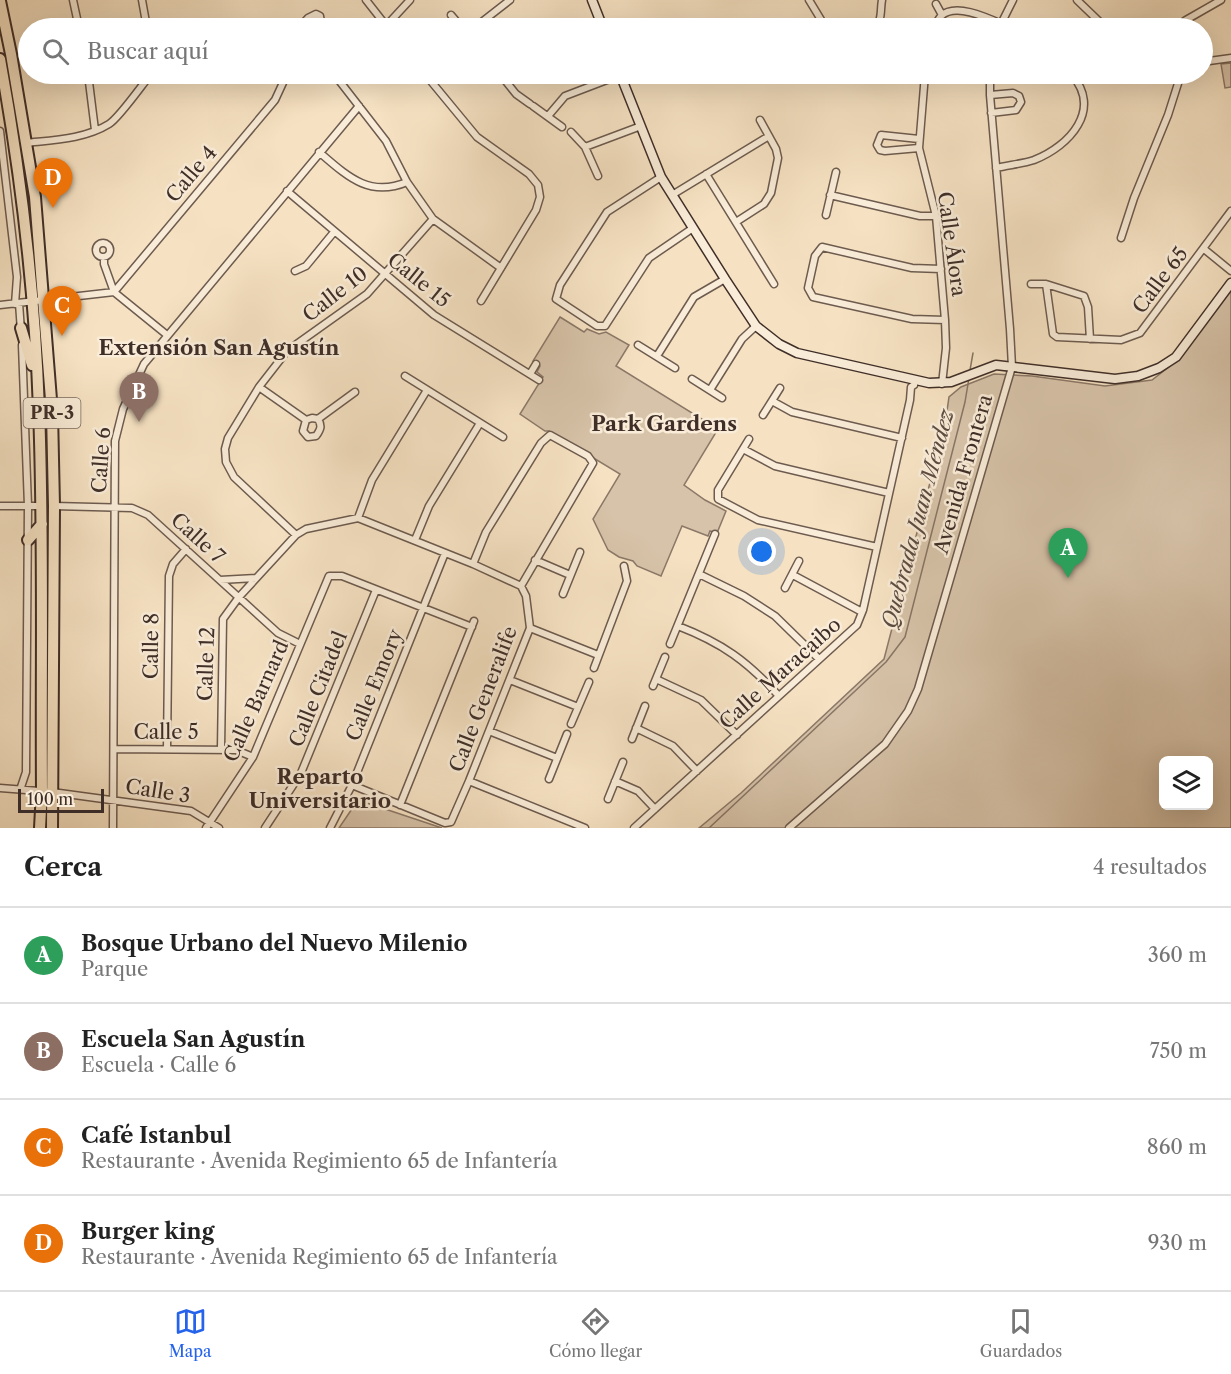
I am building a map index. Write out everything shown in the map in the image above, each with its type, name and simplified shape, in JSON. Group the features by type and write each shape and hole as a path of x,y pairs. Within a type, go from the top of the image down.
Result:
{"highway":[{"path":"6,0 12,54"},
{"name":"PR-3","path":"0,1 12,54 34,197 47,791 52,828"},
{"name":"PR-3","path":"0,60 5,119 38,301 52,412 54,506 47,791 40,828"},
{"path":"21,328 38,381"},
{"path":"28,540 42,524"}],"street":[{"path":"74,0 77,18"},
{"path":"142,0 145,18"},
{"path":"366,0 380,18"},
{"path":"395,18 410,0"},
{"path":"487,18 510,0"},
{"path":"592,0 598,18"},
{"path":"809,0 820,18"},
{"path":"880,18 882,0"},
{"path":"1003,18 1013,0"},
{"path":"1077,0 1096,18"},
{"path":"1190,18 1221,0"},
{"path":"936,4 942,15"},
{"path":"940,18 950,11 969,11 983,18"},
{"path":"308,18 316,14 320,18"},
{"path":"1213,61 1231,58"},
{"path":"89,84 95,130"},
{"path":"27,144 63,139 110,123 143,84"},
{"name":"Calle 4","path":"114,292 275,100 282,84"},
{"path":"342,84 386,141 407,182 433,219 501,268"},
{"path":"433,84 477,137 529,174 538,185 540,197 536,210 481,301"},
{"path":"509,84 516,94 562,127"},
{"path":"548,116 565,96 595,84"},
{"path":"624,84 662,177 725,279 756,326 779,344 797,352 915,383 942,384 965,378 996,365 1115,380 1138,376 1159,368 1176,357 1231,283"},
{"name":"Calle Álora","path":"924,84 919,148 936,216 945,320 946,348 942,384"},
{"name":"Avenida Frontera","path":"789,828 885,744 911,704 918,689 1012,367 990,84"},
{"path":"996,168 1033,160 1063,144 1078,127 1085,102 1080,84"},
{"path":"1121,238 1178,84"},
{"path":"990,95 1013,93 1019,96 1021,102 1016,110 991,113"},
{"name":"Calle 6","path":"113,828 115,441 123,409 144,364 359,105"},
{"path":"736,222 764,204 771,193 778,158 776,149 760,120"},
{"path":"585,147 641,126"},
{"path":"0,131 21,328 28,506 26,772 20,790"},
{"path":"571,132 585,147 598,176"},
{"path":"919,139 880,135 877,145 880,150 885,151 919,148"},
{"path":"672,195 769,136"},
{"path":"319,152 348,177 369,186 391,189 407,182"},
{"path":"826,215 836,172"},
{"path":"706,174 774,284"},
{"path":"662,177 606,212 560,285 556,299 597,326 605,326 649,258 693,228"},
{"name":"Calle 15","path":"287,191 434,315 539,380"},
{"path":"830,195 920,216 936,216"},
{"name":"Calle 65","path":"1046,284 1053,334 1062,337 1121,340 1140,333 1231,211"},
{"name":"Calle 10","path":"296,535 234,477 226,462 225,450 228,438 258,387 287,351 367,294 433,219"},
{"path":"295,271 306,266 334,232"},
{"path":"941,269 912,268 822,247 815,256 808,288 813,297 912,319 945,320"},
{"path":"1204,249 1231,271"},
{"path":"104,257 104,264 114,292 167,335"},
{"path":"657,356 694,297 725,279"},
{"path":"1031,284 1046,284 1084,296 1088,307 1090,339"},
{"path":"0,305 114,292"},
{"path":"710,390 742,339 756,326"},
{"path":"639,345 675,368"},
{"path":"530,374 536,364"},
{"path":"405,376 503,437"},
{"path":"692,379 722,398"},
{"name":"Calle Maracaibo","path":"634,828 857,625 862,612 915,383"},
{"path":"258,387 306,420"},
{"path":"763,415 780,388"},
{"path":"358,518 372,480 427,390"},
{"path":"306,420 318,419 355,392"},
{"path":"772,400 792,412 902,438"},
{"path":"306,420 303,431 308,437 316,436 321,430 318,419"},
{"path":"415,540 429,506 480,423"},
{"path":"296,535 306,529 358,518 473,564 521,586 593,463 588,456 550,435 541,442 486,532 473,564"},
{"path":"749,439 718,490 718,499 758,519 877,547"},
{"path":"743,449 775,466 890,493"},
{"path":"0,506 42,506"},
{"name":"Calle 7","path":"54,506 114,506 132,508 148,515 278,633 300,644"},
{"path":"670,644 715,534"},
{"name":"Calle 12","path":"220,749 223,619 239,597 296,535"},
{"name":"Calle 8","path":"167,749 168,576 173,564 186,549"},
{"path":"563,594 580,552"},
{"name":"Calle Emory","path":"330,828 352,785 445,553"},
{"path":"535,560 570,575"},
{"path":"785,588 799,561"},
{"path":"594,668 627,581 624,566"},
{"path":"699,574 744,596 775,616 819,659"},
{"path":"793,574 862,612"},
{"name":"Calle Barnard","path":"206,828 253,757 329,576 342,576 376,590"},
{"path":"220,580 256,578"},
{"name":"Calle Generalife","path":"400,805 439,821 451,822 530,628 526,596 521,586"},
{"path":"352,785 400,805 473,624 376,590"},
{"name":"Calle Citadel","path":"266,828 301,773 376,590"},
{"path":"678,626 706,637 733,653 761,676 779,696"},
{"path":"530,628 598,655"},
{"path":"653,686 665,657"},
{"path":"656,679 701,700 737,735"},
{"path":"510,680 578,707"},
{"path":"572,724 589,682"},
{"path":"632,739 645,706"},
{"path":"636,728 674,746 697,771"},
{"path":"489,731 557,758"},
{"path":"549,779 567,734"},
{"name":"Calle 5","path":"114,748 236,750 253,757"},
{"path":"608,798 623,762"},
{"path":"469,781 585,828"},
{"path":"615,781 639,792 655,809"},
{"name":"Calle 3","path":"0,788 47,791 191,811 219,828"}],"shaded area":[{"path":"1231,63 1231,87 1225,88 1221,64"},
{"path":"1231,289 1231,828 699,828 741,793 884,659 945,425 949,397 961,387 994,374 1032,376 1105,386 1152,380 1179,359"},
{"path":"560,317 584,332 587,329 599,334 606,332 629,345 616,366 718,429 684,485 726,511 717,533 710,531 708,536 682,526 661,576 608,550 593,519 620,474 520,414 543,377 537,372 540,366 533,361"},
{"path":"358,800 442,828 339,828"}],"waterway":[{"name":"Quebrada Juan Méndez","path":"970,370 973,353"},
{"name":"Quebrada Juan Méndez","path":"709,828 886,662 905,637 965,402 969,378"}],"place":[{"name":"Burger king","path":"53,208"},
{"name":"Café Istanbul","path":"62,336"},
{"name":"Escuela San Agustín","path":"139,422"},
{"name":"Bosque Urbano del Nuevo Milenio","path":"1068,578"}],"district":[{"name":"Extensión San Agustín","path":"219,348"},
{"name":"Park Gardens","path":"664,424"},
{"name":"Reparto Universitario","path":"320,789"}]}
